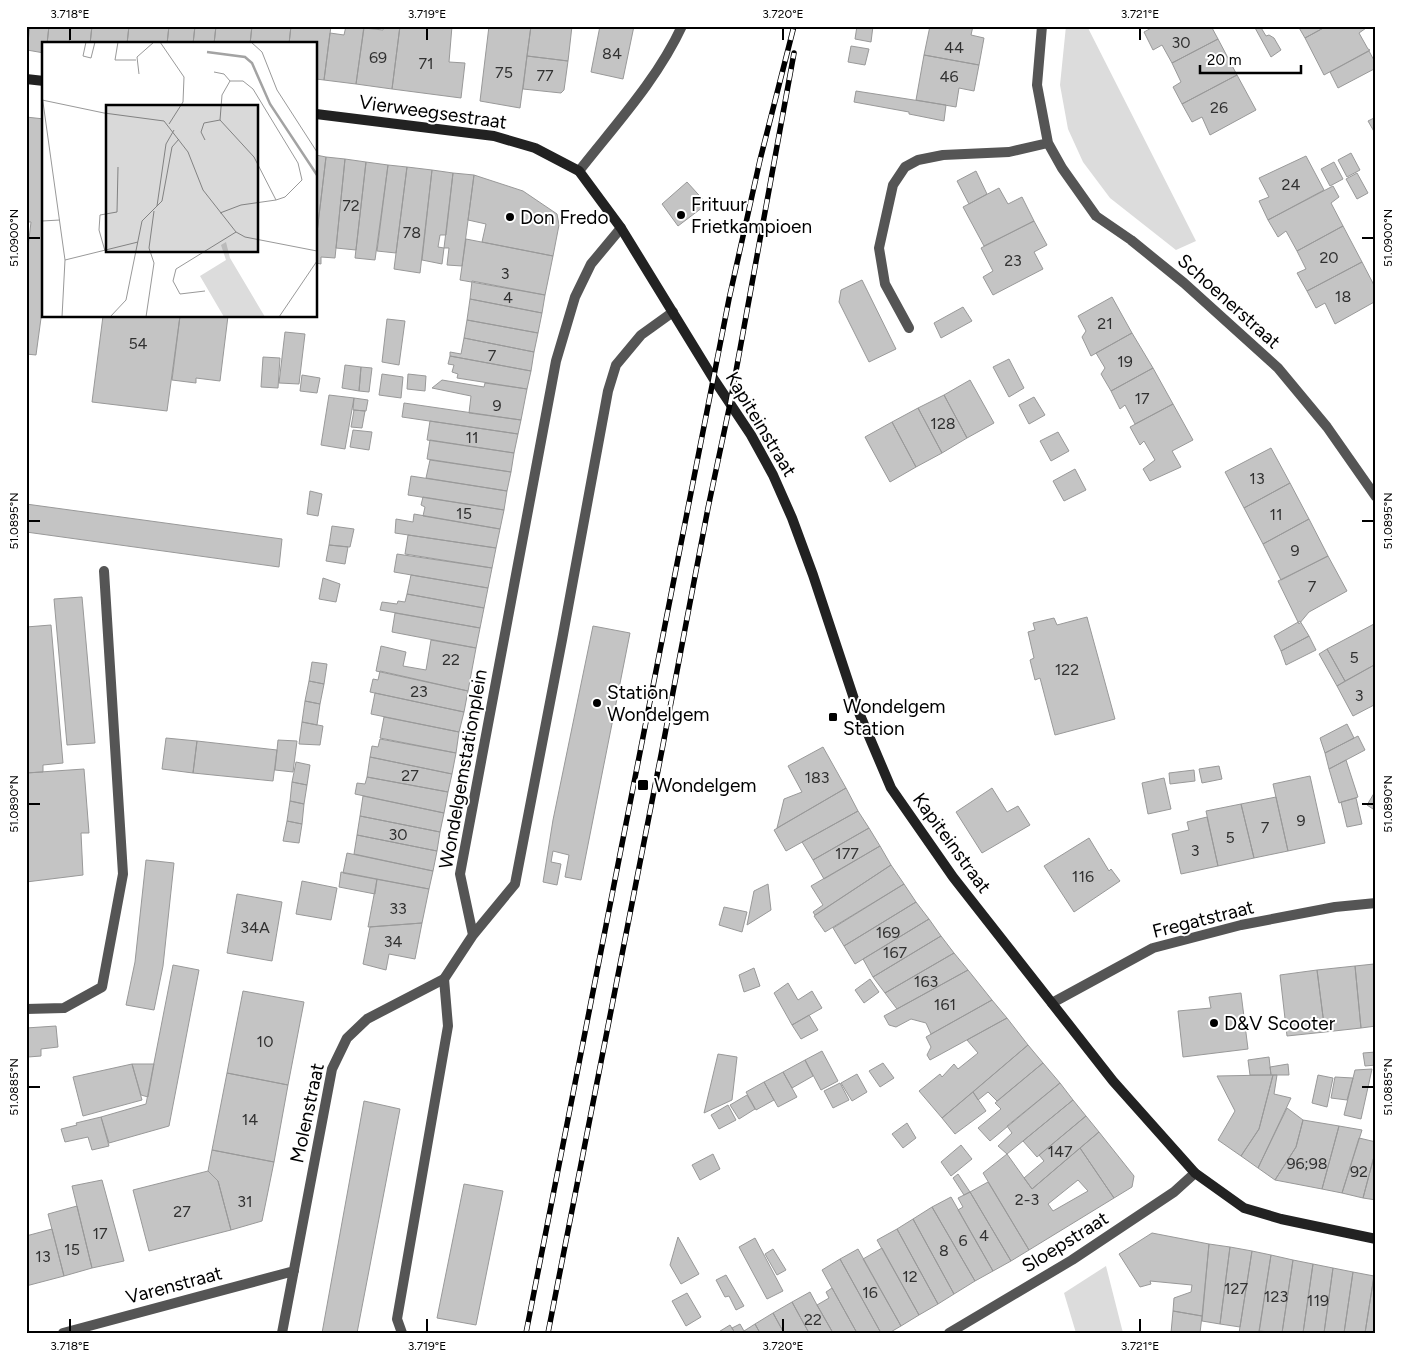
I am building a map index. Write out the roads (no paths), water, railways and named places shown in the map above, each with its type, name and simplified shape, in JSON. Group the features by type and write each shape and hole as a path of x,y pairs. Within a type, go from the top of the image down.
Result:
{"street":[{"path":"578,172 646,87 675,41 682,26"},
{"name":"Schoenerstraat","path":"1042,26 1037,85 1048,143 1062,168 1096,216 1131,240 1184,283 1278,368 1327,427 1376,497"},
{"path":"26,79 42,81"},
{"name":"Vierweegsestraat","path":"318,114 494,136 535,148 578,172 621,228 673,312"},
{"path":"909,328 885,284 879,248 892,185 905,167 918,160 943,155 1009,152 1048,143"},
{"name":"Wondelgemstationplein","path":"473,935 460,874 556,360 575,297 591,264 621,228"},
{"path":"473,935 515,884 608,390 616,364 641,335 673,312"},
{"name":"Kapiteinstraat","path":"673,312 713,378 751,435 773,475 792,518 813,575 856,708 891,788 953,877 1113,1080 1195,1173 1244,1208 1282,1219 1376,1239"},
{"path":"26,1009 64,1008 102,987 123,874 104,570"},
{"name":"Fregatstraat","path":"1052,1003 1153,948 1241,925 1335,907 1376,902"},
{"name":"Molenstraat","path":"282,1333 332,1069 347,1038 367,1019 444,979 473,935"},
{"path":"402,1333 397,1319 448,1026 444,979"},
{"name":"Sloepstraat","path":"949,1333 1072,1260 1174,1192 1195,1173"},
{"name":"Varenstraat","path":"63,1333 294,1271"}],"railway":[{"path":"526,1333 729,299 760,160 794,26"},
{"path":"548,1333 708,508 730,404 794,53"}],"place":[{"name":"Frituur Frietkampioen","path":"681,215"},
{"name":"Don Fredo","path":"510,217"},
{"name":"Station Wondelgem","path":"597,703"},
{"name":"Wondelgem Station","path":"833,717"},
{"name":"Wondelgem","path":"643,785"},
{"name":"D&V Scooter","path":"1214,1023"}]}
